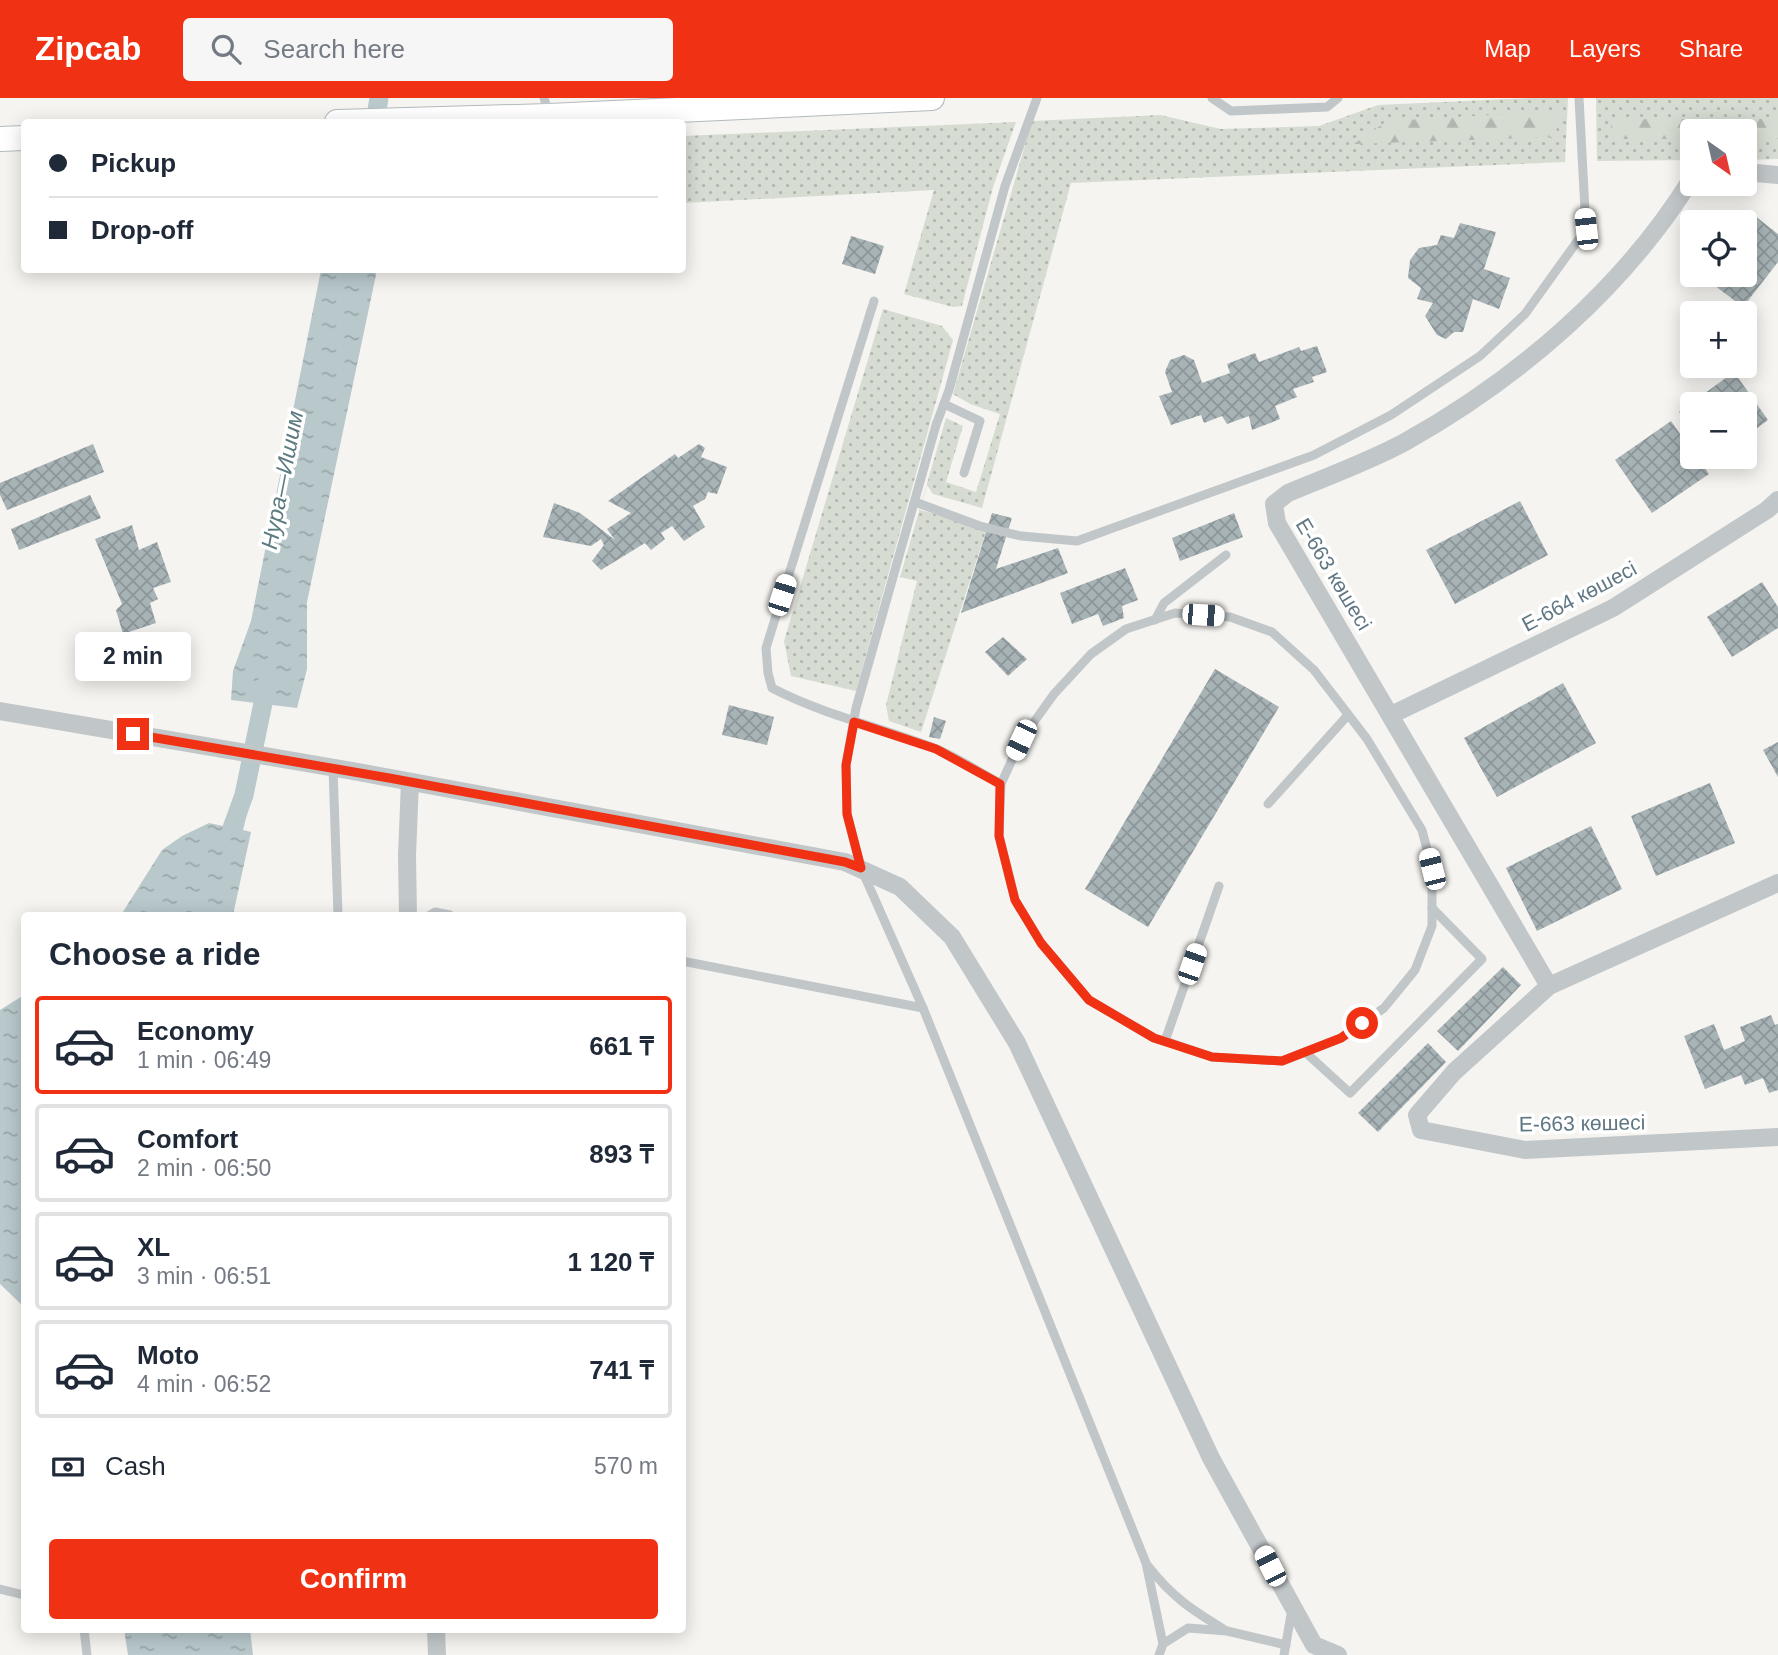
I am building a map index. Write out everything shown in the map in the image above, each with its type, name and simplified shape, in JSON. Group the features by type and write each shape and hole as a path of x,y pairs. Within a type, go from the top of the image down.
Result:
{"main road":[{"path":"433,119 547,107 932,98"},
{"path":"0,139 21,138"}],"street":[{"path":"1757,173 1778,175"},
{"name":"Е-663 көшесі","path":"1549,986 1277,523 1274,504 1288,494 1402,444 1470,404 1532,357 1623,271 1681,196"},
{"name":"Е-664 көшесі","path":"1391,715 1613,608 1767,510 1778,500"},
{"path":"0,710 845,862 900,887 952,937 1017,1043 1211,1458 1314,1645 1338,1655"},
{"path":"408,912 410,782"},
{"name":"Е-663 көшесі","path":"1778,883 1549,986 1454,1072 1417,1115 1420,1130 1525,1150 1778,1137"},
{"path":"436,1633 437,1655"}],"lane":[{"path":"1037,98 1005,186 856,708 846,765 847,814 861,868 923,1007 1146,1563 1163,1644 1159,1655"},
{"path":"1212,98 1231,111 1328,107 1338,98"},
{"path":"915,502 980,526 1021,536 1077,541 1314,455 1391,415 1480,356 1525,314 1586,229 1579,98"},
{"path":"874,301 766,648 768,673 772,688 854,722 936,749 1000,784"},
{"path":"944,404 980,421 964,473"},
{"path":"1155,620 1164,603 1226,555"},
{"path":"1175,613 1230,617 1272,632 1314,670 1348,715 1367,740 1422,830 1432,869 1432,926 1415,970 1384,1008 1341,1038 1282,1061 1212,1057 1154,1038 1089,1000 1041,943 1015,900 999,836 1000,784 1021,740 1054,694 1091,654 1126,629 1175,613"},
{"path":"1268,804 1348,715"},
{"path":"333,768 338,912"},
{"path":"1165,1041 1219,886"},
{"path":"1305,1052 1350,1093 1482,958 1432,908"},
{"path":"686,962 923,1007"},
{"path":"1146,1563 1165,1589 1191,1610 1227,1631 1285,1650 1292,1607"},
{"path":"0,1589 21,1594"},
{"path":"1163,1644 1188,1628 1227,1631"},
{"path":"84,1633 87,1655"}],"green space":[{"path":"1568,98 1565,162 1071,183 982,508 933,494 927,485 920,510 987,528 921,732 889,721 886,705 917,581 900,577 946,418 963,426 946,482 976,492 1000,414 970,404 953,394 1032,121 1160,115 1221,129 1319,126 1378,105"},
{"path":"1596,98 1778,98 1778,159 1757,160 1757,119 1680,119 1680,160 1597,161"},
{"path":"1560,111 1555,137 1354,144 1387,121"},
{"path":"1611,119 1680,119 1680,139 1611,139"},
{"path":"1757,119 1778,119 1778,139 1757,139"},
{"path":"1016,122 993,187 962,306 953,307 904,294 934,190 686,203 686,136"},
{"path":"883,309 942,326 953,340 856,691 791,676 784,641"}],"water":[{"path":"320,273 376,273 307,602 307,669 297,708 231,700 233,671 251,621"},
{"path":"238,795 251,798 243,830 251,832 234,912 123,912 162,850 182,836 209,823 232,828"},
{"path":"21,997 21,1304 0,1284 0,1010"},
{"path":"125,1633 250,1633 253,1655 128,1655"}],"building":[{"path":"1757,218 1778,234 1778,262 1748,301 1735,301 1717,287 1757,287"},
{"path":"1460,223 1496,232 1484,269 1510,278 1499,309 1473,299 1463,332 1454,332 1446,339 1437,335 1425,316 1433,303 1417,299 1421,288 1408,278 1410,260 1419,248 1437,245 1441,235 1454,238"},
{"path":"851,236 884,246 875,274 842,264"},
{"path":"1317,346 1327,372 1312,377 1314,382 1293,389 1297,397 1275,406 1280,419 1252,430 1249,416 1227,424 1222,416 1204,423 1201,415 1171,425 1159,396 1172,392 1165,372 1170,360 1184,355 1194,360 1202,383 1230,373 1227,364 1255,353 1259,362 1299,347 1301,351"},
{"path":"1726,378 1738,378 1748,392 1706,392"},
{"path":"1757,404 1768,420 1757,428"},
{"path":"1671,421 1680,434 1680,469 1705,469 1709,474 1652,513 1615,460"},
{"path":"93,444 104,472 7,510 0,495 0,483"},
{"path":"699,444 705,448 701,457 727,467 717,494 708,492 705,499 693,506 705,527 684,541 672,526 661,533 665,539 651,550 645,543 601,570 592,561 604,545 601,539 591,546 543,537 554,503 580,513 615,540 607,529 631,513 608,501 675,454 678,458"},
{"path":"90,495 101,518 19,550 11,529"},
{"path":"1520,501 1548,555 1455,604 1426,550"},
{"path":"992,513 1012,518 996,569 1058,548 1068,573 961,613"},
{"path":"1234,513 1243,537 1180,561 1172,538"},
{"path":"132,525 139,550 157,542 171,582 153,588 158,599 150,603 156,623 123,634 116,610 122,604 95,539"},
{"path":"1125,568 1138,600 1122,606 1124,618 1103,626 1098,614 1072,624 1060,593"},
{"path":"1762,582 1778,607 1778,628 1732,657 1707,617"},
{"path":"1003,637 1027,659 1008,676 985,652"},
{"path":"1215,669 1279,707 1148,927 1085,889"},
{"path":"1563,683 1596,743 1497,797 1464,738"},
{"path":"729,705 774,717 767,745 722,735"},
{"path":"934,717 946,721 940,739 929,737"},
{"path":"1778,742 1778,777 1763,750"},
{"path":"1710,783 1735,843 1656,876 1631,816"},
{"path":"1591,826 1622,889 1537,931 1506,868"},
{"path":"1503,967 1521,985 1458,1051 1437,1031"},
{"path":"1771,1015 1775,1025 1778,1024 1778,1090 1769,1093 1763,1078 1745,1085 1741,1075 1705,1089 1684,1036 1714,1024 1724,1050 1745,1041 1740,1027"},
{"path":"1428,1043 1446,1062 1378,1132 1358,1113"}],"waterway":[{"name":"Нура—Ишим","path":"376,119 379,98"},
{"path":"232,828 244,795 268,679"}],"route":[{"path":"133,734 845,862 861,868 847,814 846,765 854,722 936,749 1000,784 999,836 1015,900 1041,943 1089,1000 1154,1038 1212,1057 1282,1061 1341,1038 1362,1023"}]}
